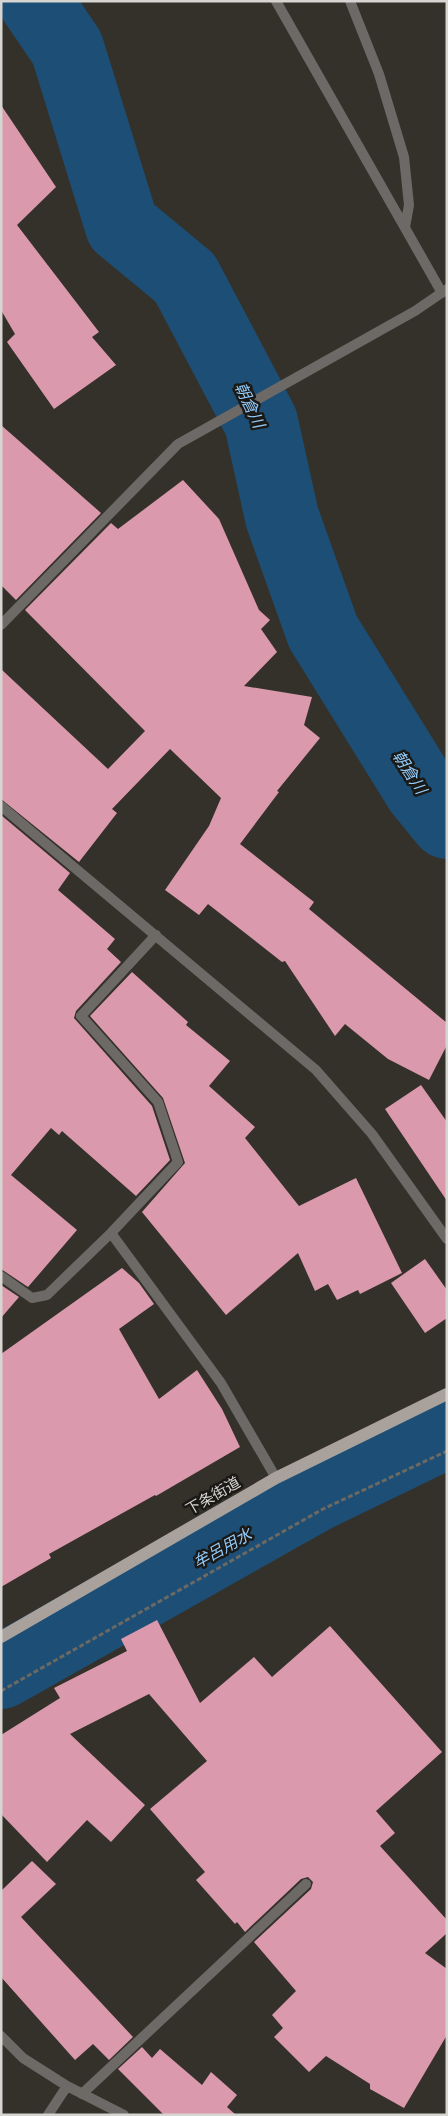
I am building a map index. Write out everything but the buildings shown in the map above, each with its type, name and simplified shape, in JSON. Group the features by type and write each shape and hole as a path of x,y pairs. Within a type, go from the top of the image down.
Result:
{"main road":[{"name":"下条街道","path":"1,1637 276,1478 447,1394"}],"street":[{"path":"4,618 178,444 415,311 444,291 405,227 276,1"},
{"path":"350,1 379,74 404,157 409,205 405,227"},
{"path":"1,806 316,1070 372,1134 447,1239"},
{"path":"1,1276 32,1298 47,1295 178,1162 158,1102 81,1016 156,935"},
{"path":"111,1232 221,1383 276,1478"},
{"path":"82,2094 306,1884"},
{"path":"1,2036 23,2058 67,2086 124,2115"},
{"path":"48,2115 67,2086"}],"path":[{"path":"1,1691 323,1509 447,1451"}],"waterway":[{"name":"朝倉川","path":"35,1 67,48 122,226 185,278 261,422 282,517 323,632 421,790 447,822"},
{"name":"牟呂用水","path":"1,1672 315,1495 447,1431"}]}
